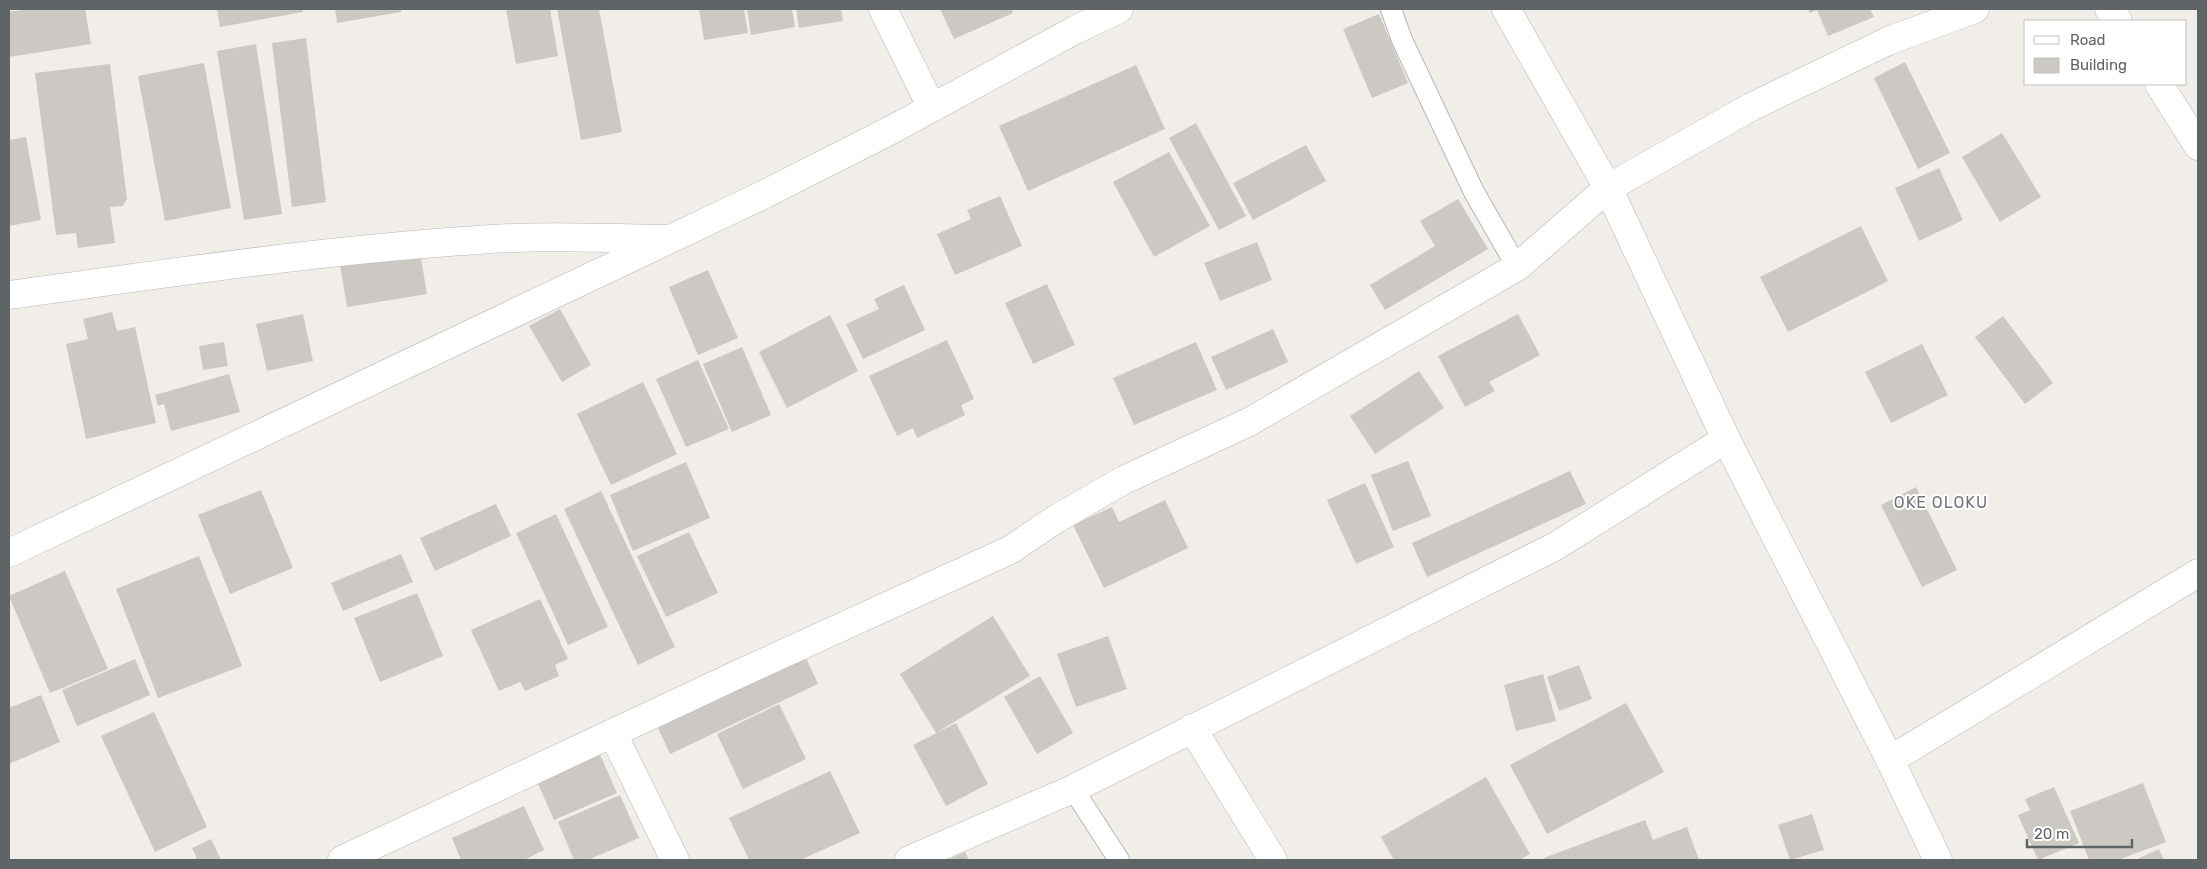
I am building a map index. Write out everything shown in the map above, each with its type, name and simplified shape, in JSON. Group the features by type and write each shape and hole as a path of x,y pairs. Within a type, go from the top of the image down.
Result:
{"street":[{"path":"883,9 932,108"},
{"path":"9,553 763,195 932,108 1074,30 1119,9"},
{"path":"1506,9 1608,188 1726,439 1890,760 1938,860"},
{"path":"342,860 910,594 1010,550 1056,519 1124,480 1249,422 1517,268 1608,188 1751,107 1888,41 1975,9"},
{"path":"2109,9 2117,20"},
{"path":"2160,85 2198,146"},
{"path":"9,295 192,270 361,250 478,240 560,236 671,239"},
{"path":"909,860 1073,789 1556,546 1726,439"},
{"path":"1890,760 2198,573"},
{"path":"1192,728 1273,860"},
{"path":"613,734 675,860"}],"lane":[{"path":"1391,9 1402,40 1474,192 1517,268"},
{"path":"1073,789 1119,860"}],"building":[{"path":"29,9 85,9 91,44 9,57 9,12"},
{"path":"217,9 302,9 303,12 220,27"},
{"path":"335,9 401,9 401,12 337,23"},
{"path":"506,9 550,9 558,56 516,64"},
{"path":"557,9 599,9 622,132 581,140"},
{"path":"699,9 744,9 748,33 704,40"},
{"path":"747,9 792,9 795,27 751,35"},
{"path":"796,9 841,9 843,21 799,28"},
{"path":"940,9 1012,9 1013,13 954,39"},
{"path":"1808,9 1870,9 1874,17 1828,36 1817,10 1810,13"},
{"path":"1379,14 1408,83 1372,98 1343,29"},
{"path":"306,38 326,202 292,207 272,43"},
{"path":"256,44 282,214 244,220 217,51"},
{"path":"1905,62 1950,153 1918,169 1874,78"},
{"path":"204,63 231,208 165,221 138,76"},
{"path":"110,64 127,199 123,206 110,207 115,243 78,248 76,233 56,235 35,73"},
{"path":"1136,65 1165,129 1028,191 999,126"},
{"path":"1196,123 1246,216 1219,230 1169,138"},
{"path":"2002,133 2041,197 2000,222 1962,157"},
{"path":"26,137 41,220 9,226 9,140"},
{"path":"1306,145 1326,181 1253,220 1233,183"},
{"path":"1169,152 1210,226 1154,257 1113,182"},
{"path":"1939,168 1963,220 1919,241 1895,188"},
{"path":"1000,196 1022,246 955,275 937,234 971,219 967,210"},
{"path":"1458,199 1488,249 1385,310 1370,285 1435,246 1420,221"},
{"path":"1861,226 1888,281 1788,332 1760,277"},
{"path":"1257,242 1272,280 1220,301 1204,263"},
{"path":"420,252 427,294 347,307 340,265"},
{"path":"708,270 738,338 698,355 669,287"},
{"path":"1047,284 1075,345 1033,364 1005,303"},
{"path":"904,285 925,330 863,359 846,324 879,309 874,299"},
{"path":"560,309 591,365 562,382 529,326"},
{"path":"112,312 117,331 135,327 156,423 86,439 66,344 88,339 83,319"},
{"path":"303,314 313,361 267,371 256,324"},
{"path":"1518,314 1540,355 1489,382 1495,391 1465,407 1438,356"},
{"path":"830,315 858,371 787,408 759,352"},
{"path":"2003,316 2053,383 2025,404 1975,337"},
{"path":"1273,329 1288,362 1226,390 1211,357"},
{"path":"947,340 974,399 961,405 965,415 917,438 913,428 897,436 869,376"},
{"path":"224,342 228,366 203,370 199,346"},
{"path":"1196,342 1217,390 1134,425 1113,378"},
{"path":"1922,344 1948,395 1891,423 1865,372"},
{"path":"742,347 771,415 732,432 703,364"},
{"path":"698,360 729,429 686,447 656,379"},
{"path":"1419,371 1444,408 1375,454 1350,416"},
{"path":"229,374 240,412 171,431 164,404 158,406 155,395"},
{"path":"643,382 677,454 611,485 577,414"},
{"path":"1408,461 1431,516 1393,531 1371,475"},
{"path":"686,462 710,518 633,551 610,495"},
{"path":"1570,471 1586,504 1427,577 1412,543"},
{"path":"1365,483 1394,547 1356,564 1327,500"},
{"path":"1916,487 1957,570 1922,587 1881,505"},
{"path":"261,490 293,568 230,594 198,515"},
{"path":"601,491 675,647 638,665 564,509"},
{"path":"1165,500 1188,548 1104,588 1073,525 1112,507 1119,522"},
{"path":"496,504 511,536 435,571 420,538"},
{"path":"556,514 608,627 568,645 516,533"},
{"path":"689,532 718,593 666,617 637,556"},
{"path":"401,554 413,582 343,611 331,583"},
{"path":"199,556 242,666 158,698 116,589"},
{"path":"65,571 108,669 50,693 9,596"},
{"path":"417,593 443,656 380,682 354,618"},
{"path":"540,599 568,659 555,665 559,676 525,691 520,682 499,691 471,630"},
{"path":"993,616 1030,676 936,733 900,674"},
{"path":"1108,636 1127,689 1076,707 1057,654"},
{"path":"806,658 818,684 670,754 658,728"},
{"path":"135,659 150,695 77,726 62,690"},
{"path":"1579,665 1592,699 1559,711 1547,677"},
{"path":"1543,674 1556,721 1516,731 1504,685"},
{"path":"1040,676 1073,733 1037,754 1004,697"},
{"path":"41,695 60,742 9,764 9,708"},
{"path":"1626,703 1664,772 1547,834 1510,765"},
{"path":"779,704 806,759 743,789 717,734"},
{"path":"154,712 207,827 155,852 101,736"},
{"path":"956,723 988,784 946,806 913,745"},
{"path":"598,750 617,793 554,820 535,777"},
{"path":"830,771 860,833 800,860 749,860 729,818"},
{"path":"1486,777 1530,854 1519,860 1394,860 1381,837"},
{"path":"2143,783 2166,842 2118,860 2089,860 2070,811"},
{"path":"2054,787 2079,843 2038,860 2018,815 2030,810 2025,799"},
{"path":"620,795 639,838 588,860 574,860 558,822"},
{"path":"524,806 544,850 524,860 461,860 452,838"},
{"path":"1812,814 1824,850 1790,860 1778,825"},
{"path":"1645,820 1653,840 1687,827 1699,860 1545,860 1544,858"},
{"path":"211,839 221,860 191,860 197,858 192,848"},
{"path":"2159,849 2164,860 2135,860"},
{"path":"965,852 969,860 947,860"}],"district":[{"name":"OKE OLOKU","path":"1941,502"}]}
